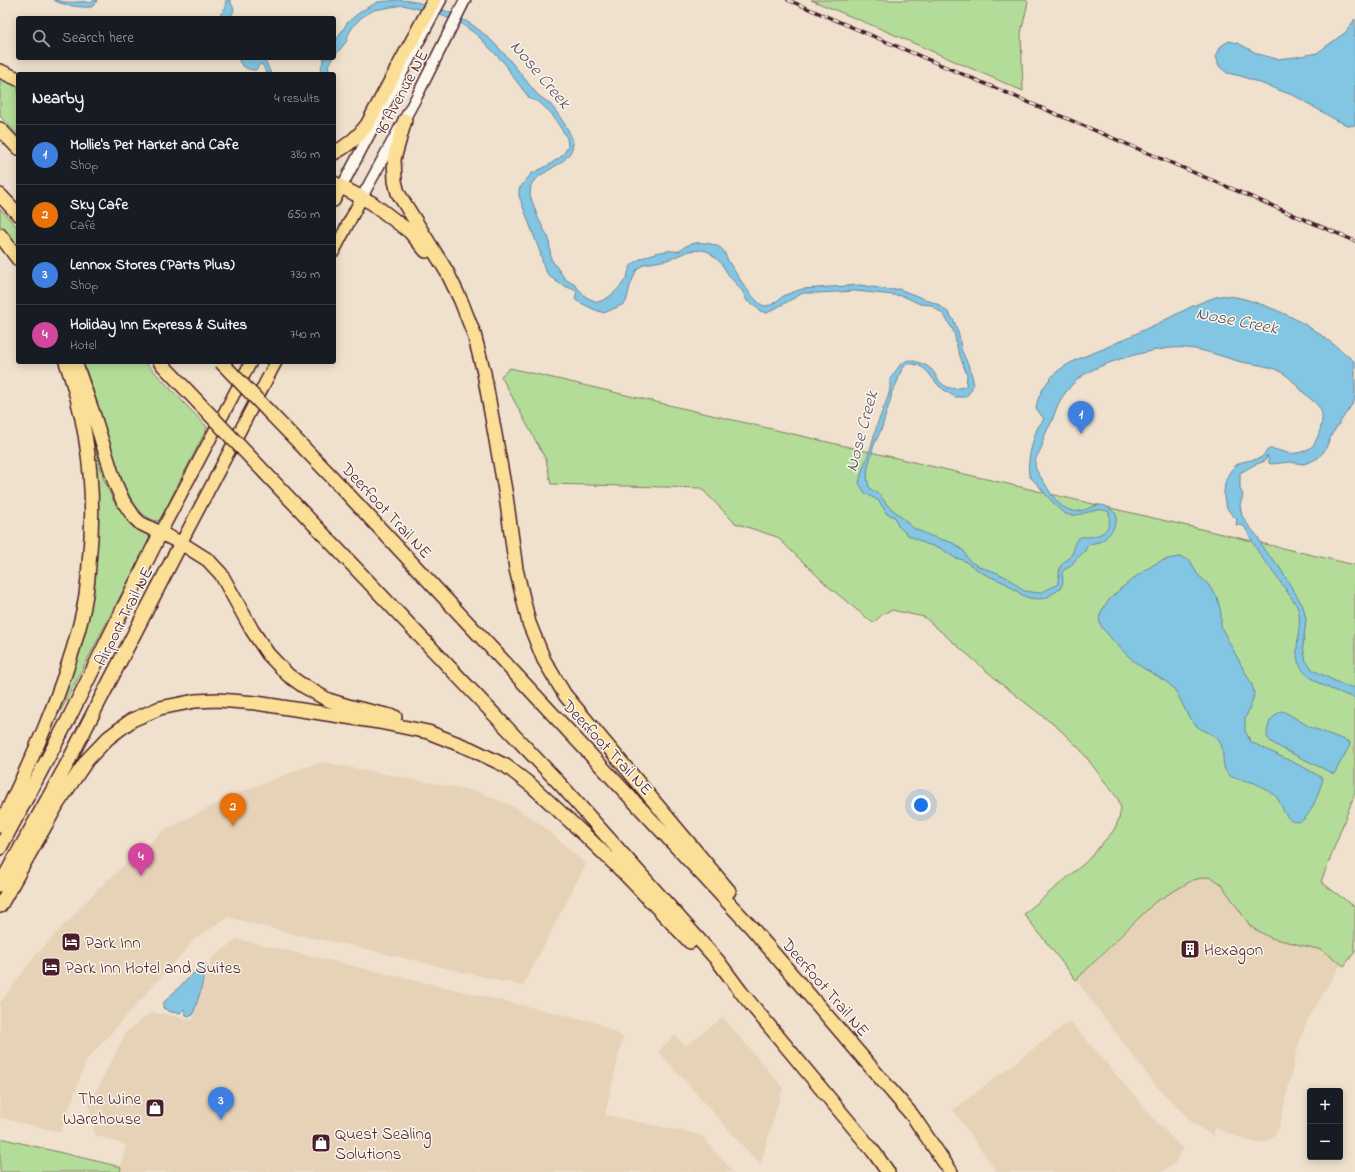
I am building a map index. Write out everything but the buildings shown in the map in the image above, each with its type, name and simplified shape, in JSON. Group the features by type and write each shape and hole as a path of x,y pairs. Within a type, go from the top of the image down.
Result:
{"highway":[{"path":"336,152 345,148 358,137 367,125 409,54 434,0"},
{"path":"0,71 16,78"},
{"path":"405,120 394,160 395,181 398,193 448,272 474,334 484,373 506,496 516,569 529,623 544,660 565,695 578,712 741,905 751,926"},
{"path":"0,129 16,146"},
{"path":"338,184 362,197 410,232 434,261 461,301"},
{"path":"0,195 16,212"},
{"path":"0,235 16,256"},
{"path":"0,826 58,696 80,623 88,584 91,547 92,492 83,420 67,364"},
{"path":"76,364 94,416 114,483 123,501 134,517 140,522 181,542 208,560 221,574 252,630 268,654 288,675 328,700 430,726 453,734 474,744 506,766 532,786 586,836 741,992"},
{"path":"162,364 561,785 718,961 741,992 873,1151 888,1172"},
{"name":"Deerfoot Trail NE","path":"223,364 332,476 751,926 912,1115 951,1172"},
{"name":"Airport Trail NE","path":"0,848 68,720 161,532"},
{"name":"Airport Trail NE","path":"0,885 66,766 181,542"},
{"path":"0,906 58,803 87,760 108,738 132,720 160,708 195,700 218,700 256,703 379,722 428,732 440,736 472,749 506,766"}],"main road":[{"name":"96 Avenue NE","path":"338,184 409,54 441,0"},
{"name":"96 Avenue NE","path":"362,197 405,120 465,0"},
{"path":"336,247 362,197"},
{"name":"Airport Trail NE","path":"161,532 250,364"},
{"name":"Airport Trail NE","path":"181,542 275,364"}],"shaded area":[{"path":"322,762 479,792 510,805 539,823 586,864 523,986 348,945 297,935 228,917 195,939 86,1061 61,1132 0,1118 0,1003 34,957 99,888 164,830 241,792"},
{"path":"1198,877 1213,878 1221,884 1251,927 1271,938 1322,950 1341,964 1306,1023 1296,1054 1279,1128 1272,1139 1266,1142 1257,1143 1249,1141 1215,1128 1213,1137 1192,1122 1156,1086 1076,980 1156,901"},
{"path":"237,939 595,1022 623,1037 605,1115 701,1135 733,1172 120,1172 126,1145 95,1135 89,1105 127,1031 152,1012 193,1020 211,959"},
{"path":"723,1017 783,1088 760,1165 658,1051 675,1035 686,1046"},
{"path":"1070,1021 1158,1123 1183,1149 1174,1164 1162,1172 997,1172 953,1110"}],"green space":[{"path":"811,0 1025,0 1028,2 1021,33 1023,91 881,29"},
{"path":"0,76 16,82 16,133 0,116"},
{"path":"0,209 16,226 16,245 0,225"},
{"path":"84,364 147,364 206,426 207,428 161,518 158,521 146,517 136,506 127,491 112,453"},
{"path":"510,368 1355,565 1355,793 1321,882 1355,907 1355,952 1344,966 1322,950 1271,938 1251,927 1221,884 1213,878 1206,877 1193,880 1155,902 1076,980 1024,914 1087,861 1114,830 1119,819 1121,808 1118,799 1080,749 1058,728 1004,686 924,617 892,610 884,613 873,623 829,587 777,537 735,523 701,488 551,484 546,460 501,376"},
{"path":"90,428 104,480 114,502 128,520 148,534 150,539 59,714 55,712 81,636"},
{"path":"0,1138 121,1167 120,1172 0,1172"}],"water":[{"path":"54,0 91,3 94,0 97,0 91,7 77,7 66,5"},
{"path":"226,0 230,0 234,11 231,16 219,16 225,8"},
{"name":"Nose Creek","path":"399,0 417,2 446,11 468,22 487,36 496,45 537,94 551,105 565,124 573,140 571,151 563,161 534,181 531,185 530,195 538,218 549,239 551,259 565,279 575,285 586,297 597,302 606,299 618,289 627,277 631,266 636,261 644,257 668,251 679,251 690,244 702,243 715,245 721,248 746,287 755,299 764,306 771,305 785,295 802,289 860,285 891,290 899,289 937,304 949,313 954,321 959,335 961,349 970,369 973,386 966,397 955,397 939,386 923,368 914,364 908,364 905,366 901,371 892,391 881,430 874,445 868,466 867,477 869,487 879,494 888,506 913,528 953,543 964,551 967,558 971,562 1008,578 1024,591 1039,593 1057,585 1061,565 1072,553 1076,540 1081,537 1094,536 1102,533 1108,527 1110,518 1109,512 1104,510 1094,510 1075,515 1067,515 1057,507 1030,477 1028,467 1032,446 1037,429 1044,419 1036,408 1037,402 1044,387 1059,370 1064,366 1197,304 1220,296 1241,298 1277,310 1301,322 1323,336 1355,362 1355,400 1332,434 1325,450 1318,458 1303,464 1290,462 1271,464 1269,463 1267,455 1265,461 1240,473 1240,489 1243,495 1240,505 1242,516 1258,537 1264,550 1278,565 1303,606 1306,619 1303,647 1306,661 1313,670 1341,684 1355,688 1355,698 1322,685 1301,668 1297,656 1299,614 1297,606 1260,554 1244,526 1236,525 1237,519 1227,508 1225,501 1225,483 1229,473 1236,465 1260,458 1269,449 1275,449 1287,453 1304,451 1313,446 1317,438 1322,419 1320,408 1285,374 1268,367 1241,362 1208,352 1187,348 1176,348 1149,351 1120,359 1094,369 1077,380 1063,396 1044,436 1035,464 1037,472 1058,503 1067,509 1079,511 1099,505 1104,506 1116,514 1116,522 1106,538 1087,546 1085,551 1071,566 1064,570 1062,573 1063,582 1060,589 1046,598 1029,598 1022,595 1007,584 984,574 963,560 955,558 940,548 926,544 908,535 898,526 895,517 887,514 879,501 865,493 859,483 878,422 888,397 890,379 900,365 908,360 918,362 930,368 940,382 947,387 954,389 966,386 967,375 958,351 954,332 944,315 931,305 920,304 903,296 855,291 803,293 767,313 760,311 756,306 747,301 743,292 730,277 721,263 709,252 703,250 689,251 667,260 645,264 640,267 636,271 630,286 626,302 604,313 577,301 575,299 577,291 560,284 549,276 544,268 540,252 519,196 519,189 531,174 549,165 562,156 568,147 567,138 551,113 539,102 530,99 506,65 477,35 456,21 435,13 403,5 374,10 362,17 355,24 349,33 346,42 336,54 336,41 347,23 363,10 378,2"},
{"path":"1355,19 1355,125 1349,126 1295,96 1241,76 1227,73 1219,66 1216,56 1221,46 1229,41 1238,43 1258,54 1277,59 1296,57 1317,53 1346,32"},
{"path":"239,60 264,60 266,62 270,72 266,72 262,64 259,65 256,70 247,68 240,63"},
{"path":"323,60 332,60 328,65 330,72 321,72"},
{"path":"1179,557 1190,560 1197,574 1207,583 1217,597 1221,613 1221,627 1252,685 1254,692 1253,699 1245,719 1245,731 1251,742 1305,768 1323,779 1320,790 1310,811 1307,816 1298,822 1293,821 1286,815 1279,801 1273,794 1255,783 1232,777 1227,773 1219,741 1213,735 1194,724 1188,716 1179,696 1169,684 1134,661 1114,641 1101,625 1100,618 1103,608 1120,589 1156,563"},
{"path":"1282,711 1310,727 1350,742 1349,747 1334,774 1271,742 1267,737 1270,722 1278,713"},
{"path":"203,964 206,964 201,990 193,1015 186,1015 184,1009 180,1013 171,1012 163,1008 163,1003"}],"railway":[{"path":"788,0 1355,241"}],"place":[{"name":"Mollie's Pet Market and Cafe","path":"1081,434"},
{"name":"Sky Cafe","path":"233,826"},
{"name":"Holiday Inn Express & Suites","path":"141,876"},
{"name":"Park Inn","path":"71,942"},
{"name":"Hexagon","path":"1190,949"},
{"name":"Park Inn Hotel and Suites","path":"51,967"},
{"name":"The Wine Warehouse","path":"155,1108"},
{"name":"Lennox Stores (Parts Plus)","path":"221,1120"},
{"name":"Quest Sealing Solutions","path":"321,1143"}]}
